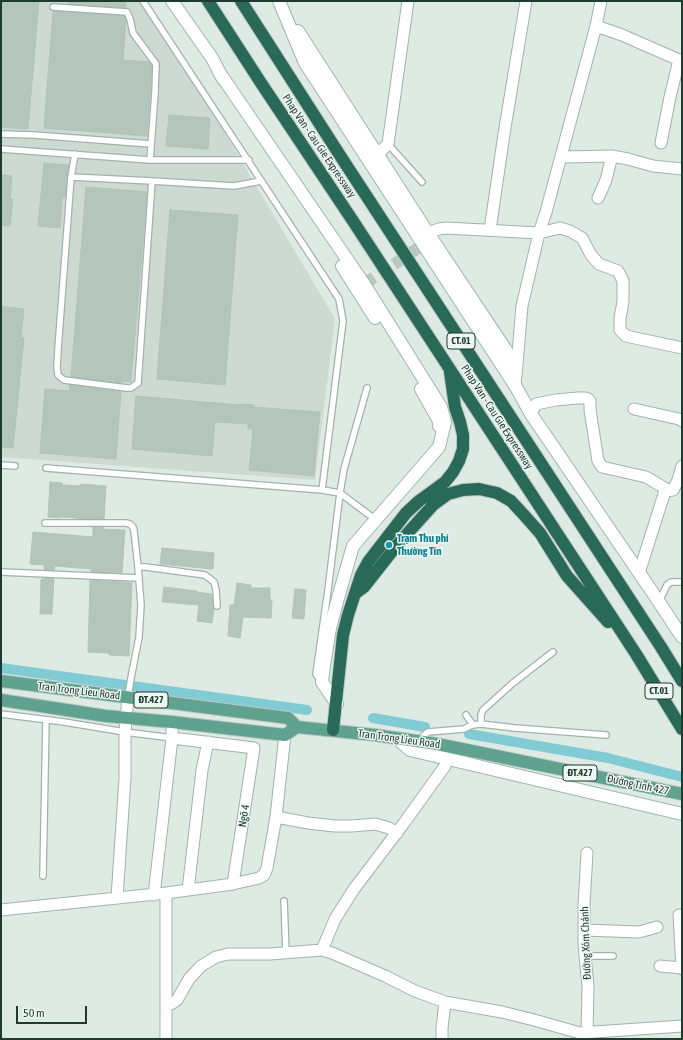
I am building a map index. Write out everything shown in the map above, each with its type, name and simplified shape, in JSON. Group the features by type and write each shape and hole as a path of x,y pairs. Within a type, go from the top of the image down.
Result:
{"highway":[{"name":"Phap Van - Cau Gie Expressway","path":"208,1 358,227 636,654 682,729"},
{"name":"Phap Van - Cau Gie Expressway","path":"241,1 682,681"},
{"path":"334,730 343,635 361,574 368,562 406,513 419,501 445,482 459,461 463,448 463,435 455,407 450,369"},
{"path":"355,594 364,587 397,545 432,505 448,494 463,490 479,489 497,493 511,501 540,533 568,576 636,654"}],"main road":[{"name":"Tran Trong Lieu Road","path":"1,681 128,696 288,718 297,727 396,738 477,752"},
{"name":"Tran Trong Lieu Road","path":"1,700 126,718 285,735"},
{"path":"285,735 297,727"},
{"name":"Đường Tỉnh 427","path":"477,752 682,794"}],"street":[{"path":"172,1 212,58 241,117 298,198 416,380 439,421 439,447 353,546 330,628 322,682 337,704"},
{"path":"279,1 377,155 510,356 516,387"},
{"path":"279,1 305,63 516,387 531,414 682,637"},
{"path":"377,155 388,144 408,1"},
{"path":"490,230 526,1"},
{"path":"516,387 522,306 539,233 561,157 596,26 601,1"},
{"path":"596,26 622,35 681,60 670,97 661,143"},
{"path":"561,157 612,156 653,166 682,169"},
{"path":"598,198 606,180 612,156"},
{"path":"428,233 446,228 539,233 560,228 570,230 582,238 591,255 599,264 618,271 623,281 623,302 620,318 620,330 626,336 682,348"},
{"path":"531,414 536,404 556,400 578,398 588,399 590,401 598,461 602,467 646,477 668,490"},
{"path":"634,409 682,420"},
{"path":"639,573 665,491 673,490 680,481 682,466"},
{"path":"118,898 125,778 125,732 128,696"},
{"path":"154,895 172,738 172,722"},
{"path":"1,910 154,895 233,884 259,878 264,875 267,868 276,817 285,735"},
{"path":"172,738 208,742 202,770 188,890"},
{"path":"396,738 410,750 682,814"},
{"name":"Ngõ 4","path":"208,742 254,748 233,884"},
{"path":"322,950 334,919 354,889 445,766 446,758"},
{"path":"276,817 335,826 375,824 389,828 396,833"},
{"name":"Đường Xóm Chánh","path":"582,1035 588,986 584,930 587,853"},
{"path":"166,893 166,1039"},
{"path":"660,966 682,968 679,915"},
{"path":"584,930 639,932 657,927"},
{"path":"166,1005 171,1004 176,1000 189,979 202,966 216,957 228,954 246,955 322,950 385,976 415,991 445,1002 502,1012 582,1035 682,1026"},
{"path":"442,1039 445,1002"}],"lane":[{"path":"143,1 339,299 343,321 322,490"},
{"path":"53,7 127,12 133,33 156,64 150,160"},
{"path":"1,134 151,144"},
{"path":"388,144 422,182"},
{"path":"1,149 150,160 249,160"},
{"path":"74,154 57,367 58,375 64,380 127,388 131,388 138,383 152,181"},
{"path":"71,177 234,186 261,181"},
{"path":"322,682 316,674 340,493 344,469 367,388"},
{"path":"1,465 15,466"},
{"path":"46,468 322,490 340,493 376,520"},
{"path":"45,523 126,523 133,527 141,605 139,637 128,696"},
{"path":"138,567 206,576 214,582 217,606"},
{"path":"1,572 139,578"},
{"path":"659,602 667,585 671,582 682,582"},
{"path":"481,724 481,715 483,710 513,683 553,652"},
{"path":"64,710 64,722"},
{"path":"1,714 172,738"},
{"path":"466,715 473,725"},
{"path":"42,876 46,720"},
{"path":"420,742 423,736 428,732 464,729 473,725 481,724 606,735"},
{"path":"284,901 286,952"},
{"path":"585,956 613,956"}],"shaded area":[{"path":"1,1 147,1 335,319 315,480 1,457"}],"building":[{"path":"1,1 39,1 28,129 1,127"},
{"path":"69,1 126,1 126,8 69,4"},
{"path":"53,11 124,16 126,19 123,60 149,62 152,65 147,136 44,128"},
{"path":"169,115 210,118 208,149 166,146"},
{"path":"44,163 69,165 65,198 62,198 60,228 38,226"},
{"path":"1,175 12,176 10,199 13,199 10,226 1,225 3,195 1,195"},
{"path":"86,187 147,192 131,382 122,381 122,383 71,377"},
{"path":"170,210 238,215 225,385 157,379"},
{"path":"1,306 24,309 21,337 24,338 13,448 1,447"},
{"path":"70,385 121,392 116,459 40,453 45,389 69,391"},
{"path":"136,396 254,405 253,407 320,412 314,476 249,470 253,429 248,429 248,424 215,422 212,456 132,449"},
{"path":"50,482 62,483 62,485 80,486 81,484 106,486 104,519 48,517"},
{"path":"93,527 125,530 122,573 91,572 91,569 55,566 54,570 44,570 44,565 30,564 33,532 93,537"},
{"path":"162,548 214,553 213,569 160,564"},
{"path":"41,579 54,579 52,614 40,614"},
{"path":"90,580 132,583 129,656 88,652"},
{"path":"237,583 251,585 251,588 270,588 270,600 272,600 271,618 243,617 240,638 228,636 230,605 234,605"},
{"path":"164,587 212,594 214,609 212,623 197,621 199,605 162,602"},
{"path":"295,589 306,590 304,619 292,618"}],"waterway":[{"path":"1,668 307,710"},
{"path":"373,718 425,727"},
{"path":"469,734 608,758 682,777"}],"tunnel":[{"path":"364,284 423,245"}],"place":[{"name":"Trạm Thu phí Thường Tín","path":"389,545"}]}
